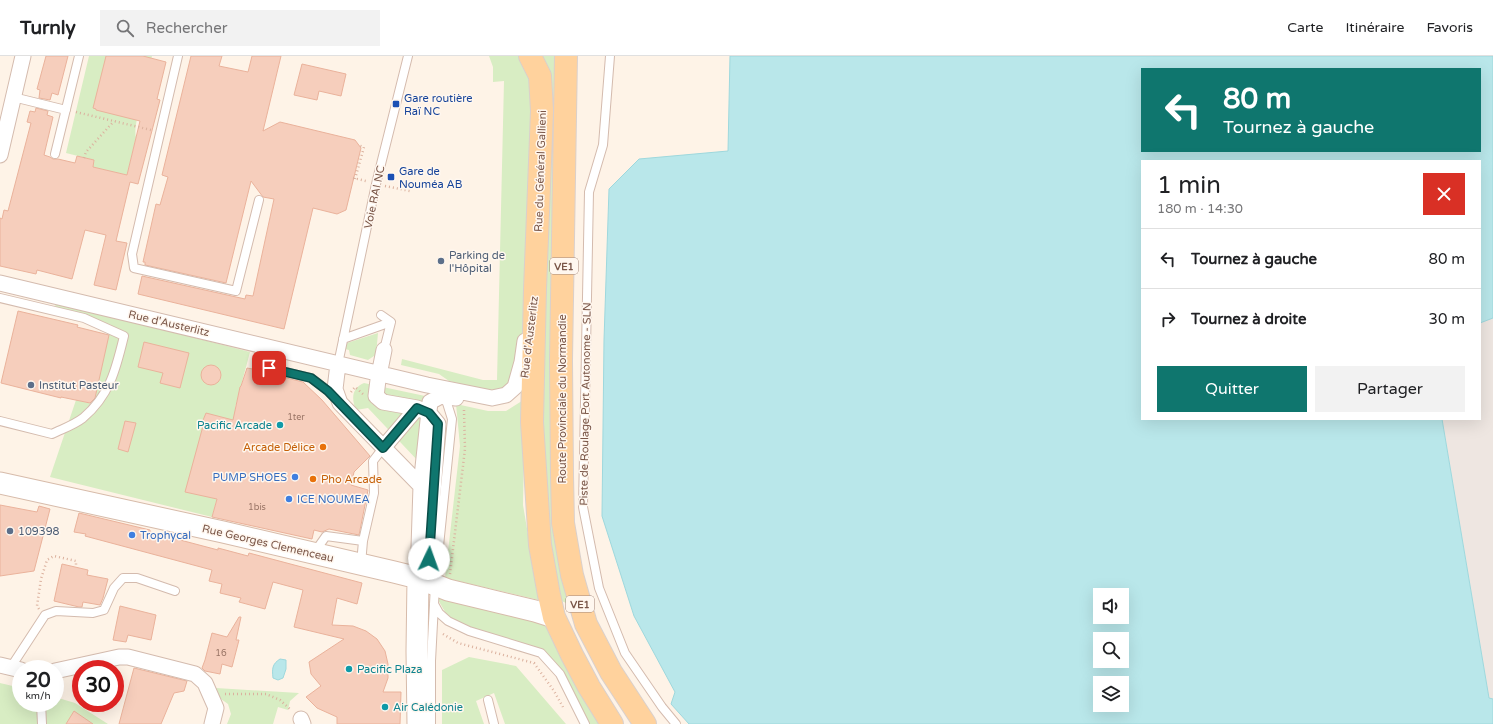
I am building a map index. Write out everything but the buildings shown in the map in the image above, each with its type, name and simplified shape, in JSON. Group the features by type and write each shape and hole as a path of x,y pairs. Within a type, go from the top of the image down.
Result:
{"main road":[{"name":"Rue du Général Gallieni","path":"530,56 540,76 542,111 535,289"},
{"name":"Route Provinciale du Normandie","path":"566,56 565,199 561,360 563,523 572,575 586,624 611,672 643,722"},
{"path":"565,199 577,84 578,56"},
{"name":"VE1","path":"535,289 532,422 540,545 553,612 572,655 589,687 612,724"},
{"path":"553,612 567,615 583,648 616,705 643,722"}],"street":[{"path":"0,155 7,96 23,56"},
{"name":"Rue d'Austerlitz","path":"0,283 379,374 492,398 506,395 515,387 522,362 528,309 535,289"},
{"name":"Rue d'Austerlitz","path":"442,396 486,405 503,406 516,400 523,391 530,312 535,289"},
{"path":"384,350 376,396 383,402 423,411 438,424 433,585 417,651 419,724"},
{"path":"338,364 335,389 340,403 421,486"},
{"path":"383,448 423,411 430,402 442,396"},
{"path":"423,411 421,486 433,585"},
{"name":"Rue Georges Clemenceau","path":"0,483 224,529 361,565 448,590 535,611 553,612"},
{"path":"64,669 119,657 128,657 195,674 205,683 216,708 212,724"}],"lane":[{"path":"55,154 79,56"},
{"path":"178,56 132,254 134,268 236,291 258,200"},
{"name":"Voie RAI NC","path":"338,364 376,184 408,56"},
{"name":"Piste de Roulage Port Autonome - SLN","path":"610,60 603,145 589,192 582,507 599,588 625,653 662,707 676,724"},
{"path":"7,96 66,110"},
{"path":"0,298 84,318 124,336 116,370 101,401 82,419 52,434 0,421"},
{"path":"382,315 391,322"},
{"path":"343,339 391,322"},
{"path":"384,350 391,322"},
{"path":"263,372 269,368 311,378 328,391 340,403"},
{"path":"427,385 442,396 447,403 452,419 433,585 431,724"},
{"path":"361,565 363,541 374,493 373,461 383,448"},
{"path":"314,553 326,536 363,541"},
{"path":"11,667 45,615 56,610 92,613 104,610 114,588 123,578 137,578 175,591"},
{"path":"433,585 439,613 448,621 469,631 541,653 560,674 585,724"},
{"path":"488,700 494,724"},
{"path":"41,712 42,724"}],"path":[{"path":"66,110 160,132"},
{"path":"84,158 86,152 114,121"},
{"path":"355,179 364,147 358,145"},
{"path":"433,585 465,448 464,407"},
{"path":"45,615 37,606 41,579 47,560 54,556 76,561 76,567"},
{"path":"439,631 458,643 534,663 554,691 565,711"},
{"path":"522,656 537,660"},
{"path":"210,694 266,694 280,700 302,722"}],"shaded area":[{"path":"1493,318 1493,699 1489,698 1442,420 1481,420 1481,323"}],"green space":[{"path":"89,56 152,56 136,123 136,137 127,175 93,167 94,160 66,153"},
{"path":"489,56 524,56 534,86 529,286 522,347 508,386 500,389 486,390 449,381 439,374 401,365 402,359 483,380 497,380 504,81 493,82 493,67"},
{"path":"540,56 559,56 573,606 557,599 545,524 542,408"},
{"path":"61,303 250,352 235,408 238,418 212,517 50,477 76,400 93,404 111,325 54,306"},
{"path":"378,333 376,355 368,360 350,355 349,350 345,349 347,343"},
{"path":"364,383 425,396 419,462 368,408 356,410 353,401 354,394 357,388"},
{"path":"525,399 523,505 539,600 445,578 460,446 456,404 488,411 506,411"},
{"path":"444,592 545,619 602,724 589,724 564,673 544,651 472,629 448,617 437,598"},
{"path":"469,657 516,666 566,724 505,724 494,693 476,701 484,724 442,724 442,670"},
{"path":"0,683 12,686 12,712 64,712 64,700 72,702 72,712 89,712 108,724 0,724"},
{"path":"216,688 299,693 290,701 288,710 278,707 273,724 227,724 231,714 228,704 221,699 218,701"}],"water":[{"path":"730,56 1493,56 1493,318 1481,323 1481,160 1141,160 1141,420 1442,420 1489,698 1493,699 1493,724 689,724 671,704 675,692 634,616 602,516 604,340 609,189 639,159 728,151"},
{"path":"280,659 286,660 286,669 283,678 278,680 273,678 273,669 275,663"}],"place":[{"name":"Gare routière Raï NC","path":"396,104"},
{"name":"Gare de Nouméa AB","path":"391,177"},
{"name":"Parking de l'Hôpital","path":"441,261"},
{"name":"Institut Pasteur","path":"31,385"},
{"name":"Pacific Arcade","path":"280,425"},
{"name":"Arcade Délice","path":"323,447"},
{"name":"PUMP SHOES","path":"295,477"},
{"name":"Pho Arcade","path":"313,479"},
{"name":"ICE NOUMEA","path":"289,499"},
{"name":"109398","path":"10,531"},
{"name":"Trophycal","path":"132,535"},
{"name":"Pacific Plaza","path":"349,669"},
{"name":"Air Calédonie","path":"385,707"}],"route":[{"path":"269,368 311,378 328,391 383,448 417,408 429,413 438,424 429,559"}]}
